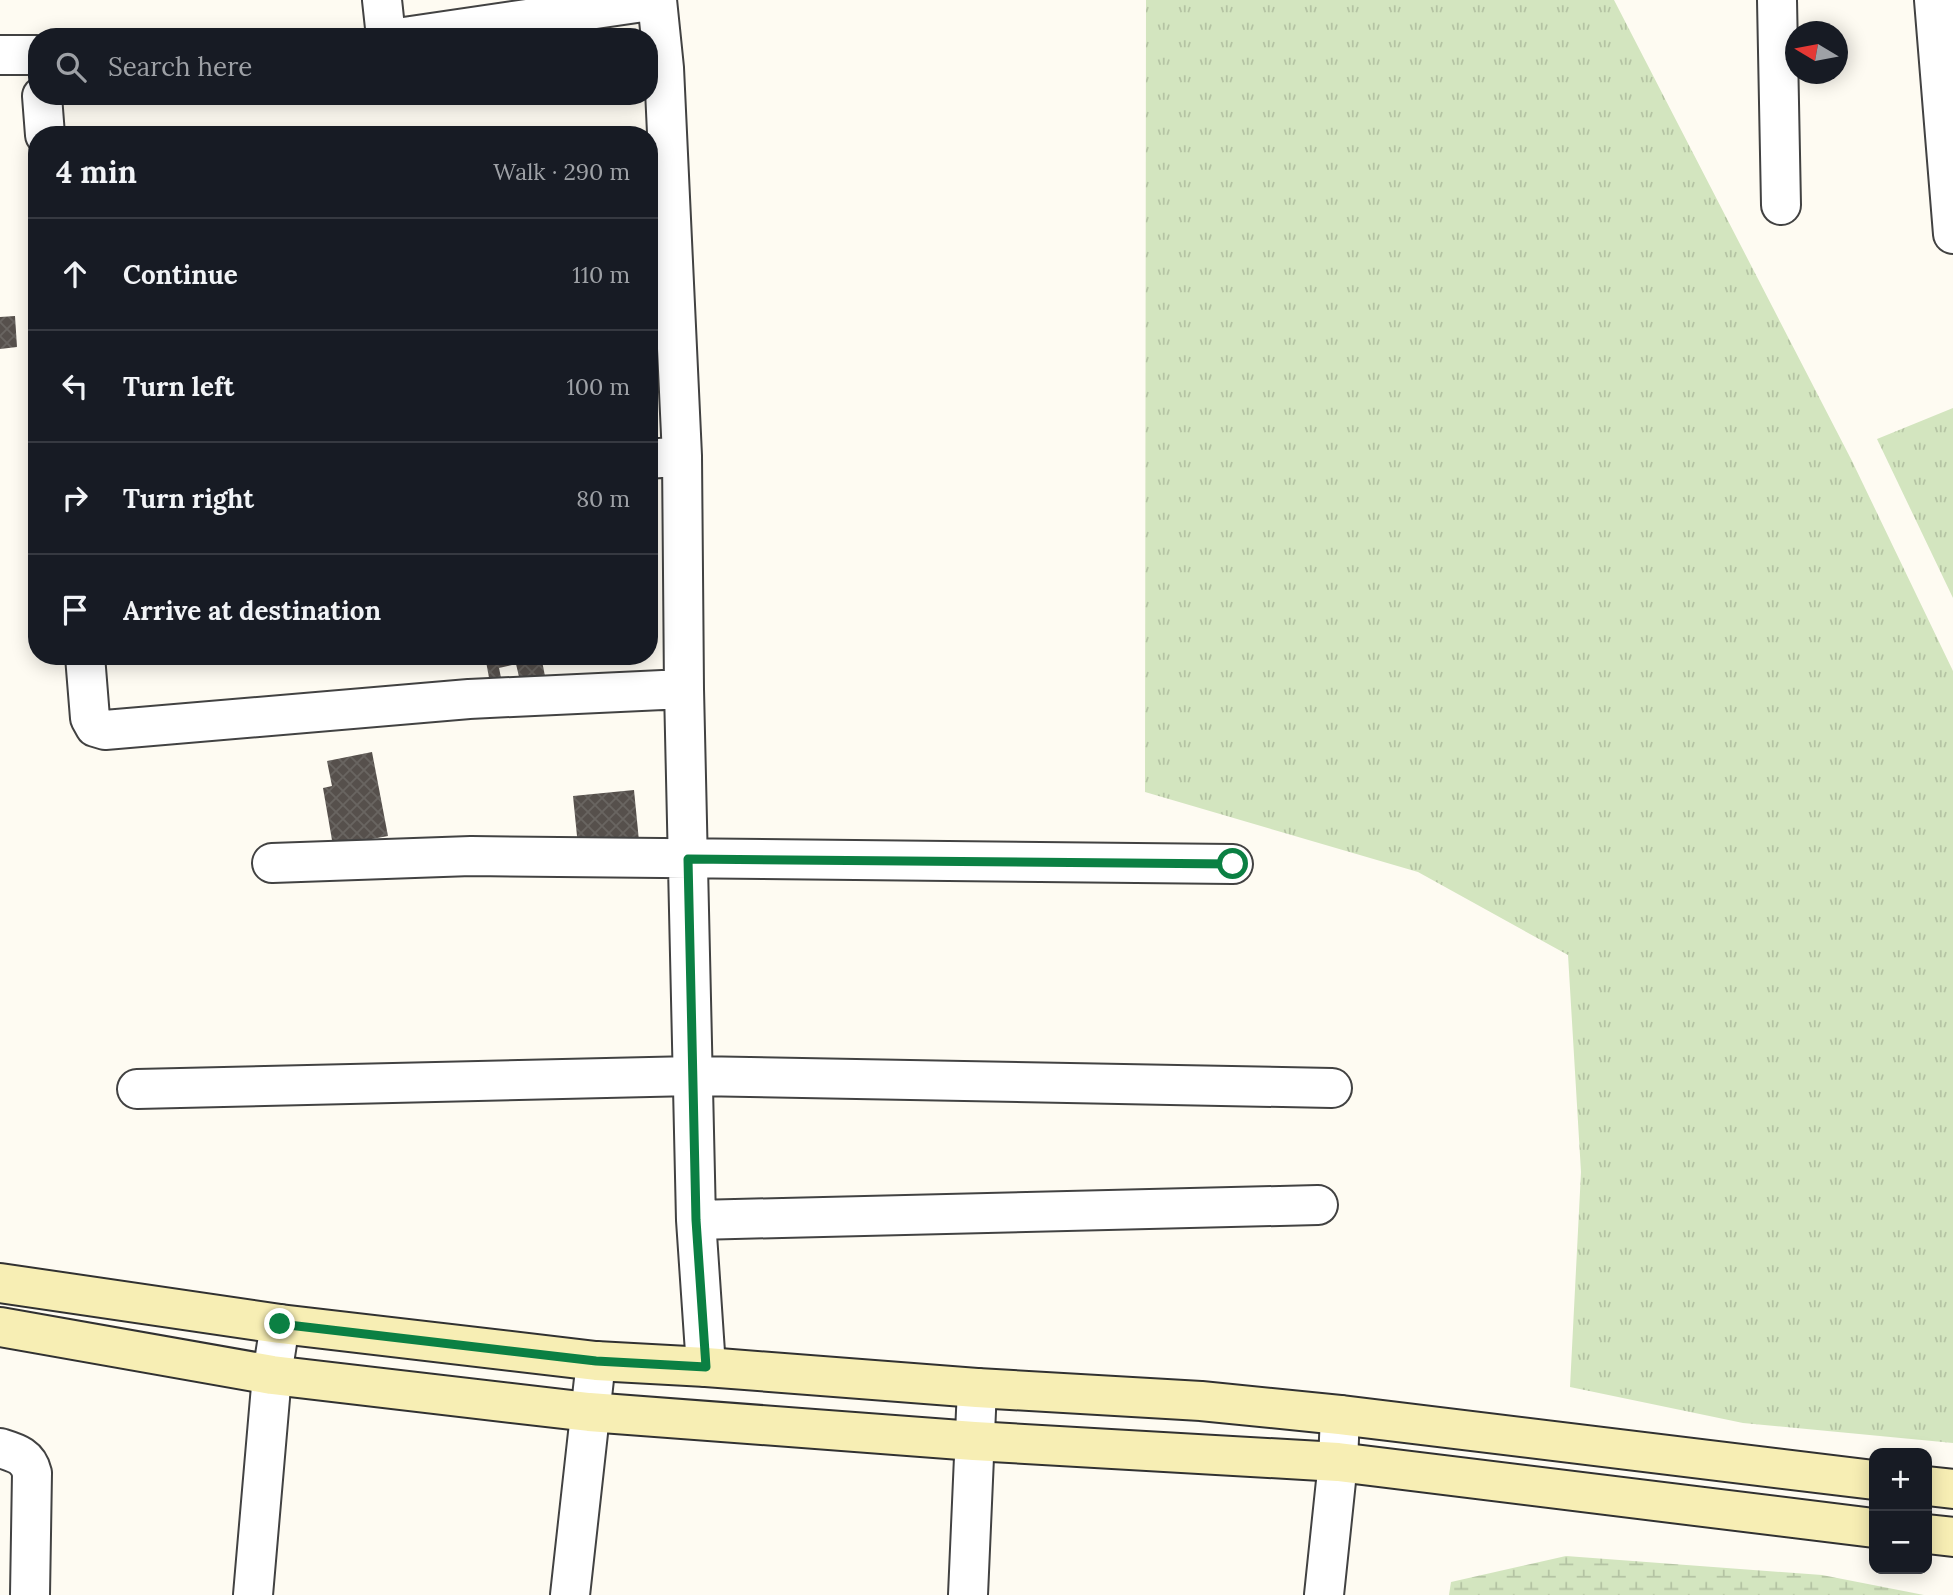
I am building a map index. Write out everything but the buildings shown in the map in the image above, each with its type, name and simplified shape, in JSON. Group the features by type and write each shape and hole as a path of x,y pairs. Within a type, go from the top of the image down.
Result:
{"main road":[{"path":"0,1283 280,1324 596,1361 1202,1401 1340,1415 1869,1479"},
{"path":"0,1327 272,1375 589,1412 974,1441 1338,1462 1869,1527"},
{"path":"1932,1487 1953,1489"},
{"path":"1932,1534 1953,1536"}],"street":[{"path":"382,0 385,28"},
{"path":"466,28 657,0 664,68 666,457 684,689 696,1220 706,1367"},
{"path":"1777,0 1781,205"},
{"path":"1934,0 1953,234"},
{"path":"0,55 28,55"},
{"path":"43,105 44,126"},
{"path":"86,665 90,718 95,727 105,730 469,699 684,689"},
{"path":"272,863 471,856 1233,864"},
{"path":"137,1089 693,1076 1332,1088"},
{"path":"696,1220 1318,1205"},
{"path":"253,1595 272,1375 280,1324"},
{"path":"570,1595 596,1361"},
{"path":"968,1595 976,1388"},
{"path":"1324,1595 1338,1462 1340,1415"},
{"path":"0,1448 20,1454 30,1462 30,1595"}],"green space":[{"path":"1146,0 1614,0 1852,461 1953,671 1953,1443 1743,1423 1570,1387 1581,1172 1568,955 1418,872 1145,792"},
{"path":"1953,408 1953,598 1877,439"},
{"path":"1566,1556 1822,1575 1924,1595 1449,1595 1451,1582"}],"route":[{"path":"280,1324 596,1361 706,1367 696,1220 688,859 1233,864"}]}
